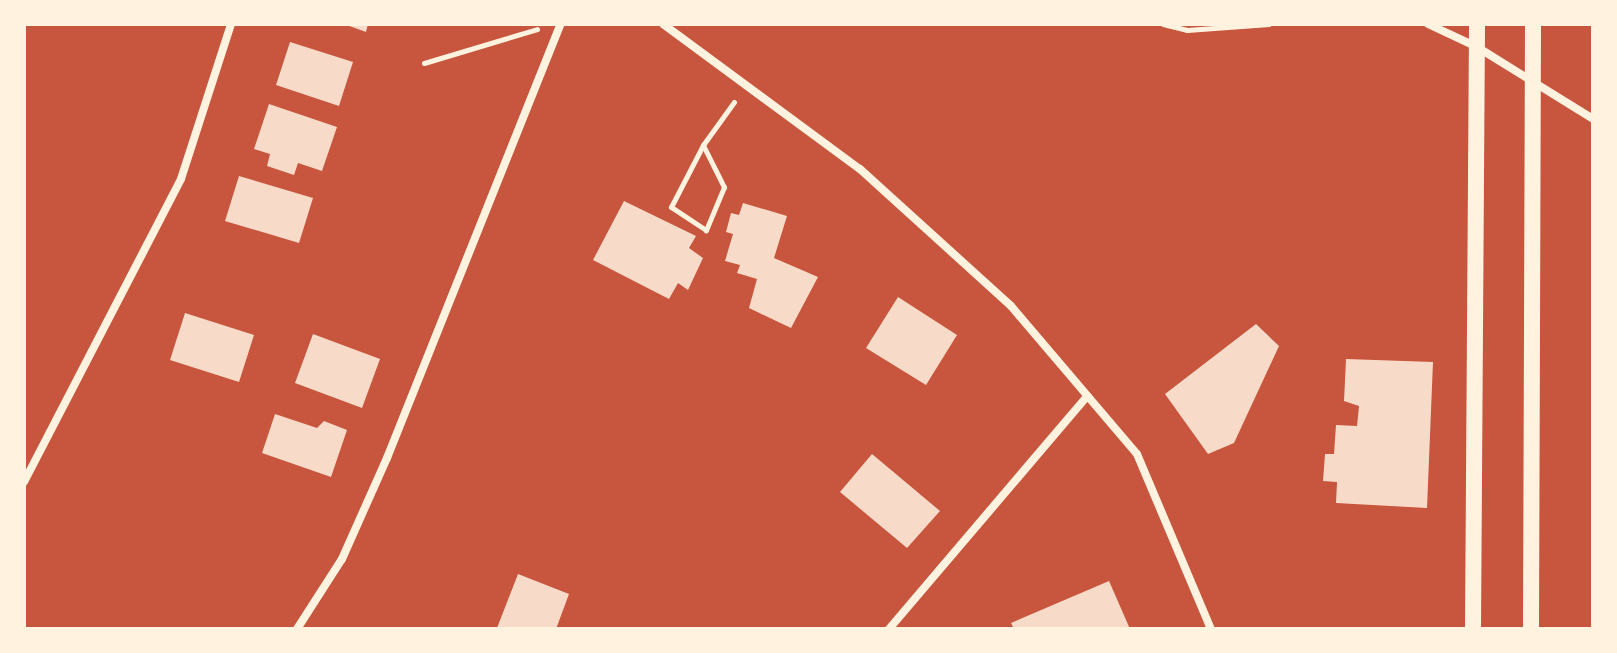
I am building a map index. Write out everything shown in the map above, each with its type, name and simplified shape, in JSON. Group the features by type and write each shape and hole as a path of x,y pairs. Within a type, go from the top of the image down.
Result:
{"main road":[{"path":"1473,629 1477,24"},
{"path":"1531,629 1533,24"}],"street":[{"path":"24,482 181,179 231,24"},
{"path":"297,629 342,559 387,458 561,24"},
{"path":"663,24 860,169 1011,306 1137,454 1211,629"},
{"path":"1428,24 1477,47 1593,119"},
{"path":"889,629 1087,396"}],"path":[{"path":"424,63 553,24"},
{"path":"1163,24 1187,30 1269,24"},
{"path":"703,145 724,187 706,230 671,207 703,145 746,85"}],"building":[{"path":"344,24 368,24 366,32"},
{"path":"290,42 353,62 339,106 276,85"},
{"path":"269,104 337,127 322,171 298,163 294,175 267,166 270,154 254,149"},
{"path":"239,176 313,198 299,243 225,221"},
{"path":"624,201 696,236 689,248 703,258 688,290 678,283 669,299 593,260"},
{"path":"743,203 787,216 774,258 818,277 791,328 749,308 757,279 737,273 740,265 725,261 733,234 726,232 731,213 739,215"},
{"path":"898,297 957,335 926,385 866,348"},
{"path":"185,313 254,335 239,382 170,360"},
{"path":"1256,324 1279,346 1234,443 1208,454 1165,394"},
{"path":"313,334 380,359 362,408 295,383"},
{"path":"1346,359 1433,362 1427,508 1336,503 1337,482 1323,481 1325,454 1334,454 1336,425 1357,426 1359,406 1344,401"},
{"path":"275,414 317,428 324,421 347,430 331,477 262,453"},
{"path":"872,454 940,511 907,548 840,492"},
{"path":"518,574 569,594 556,629 497,628"},
{"path":"1109,581 1130,629 1014,629 1011,623"}]}
